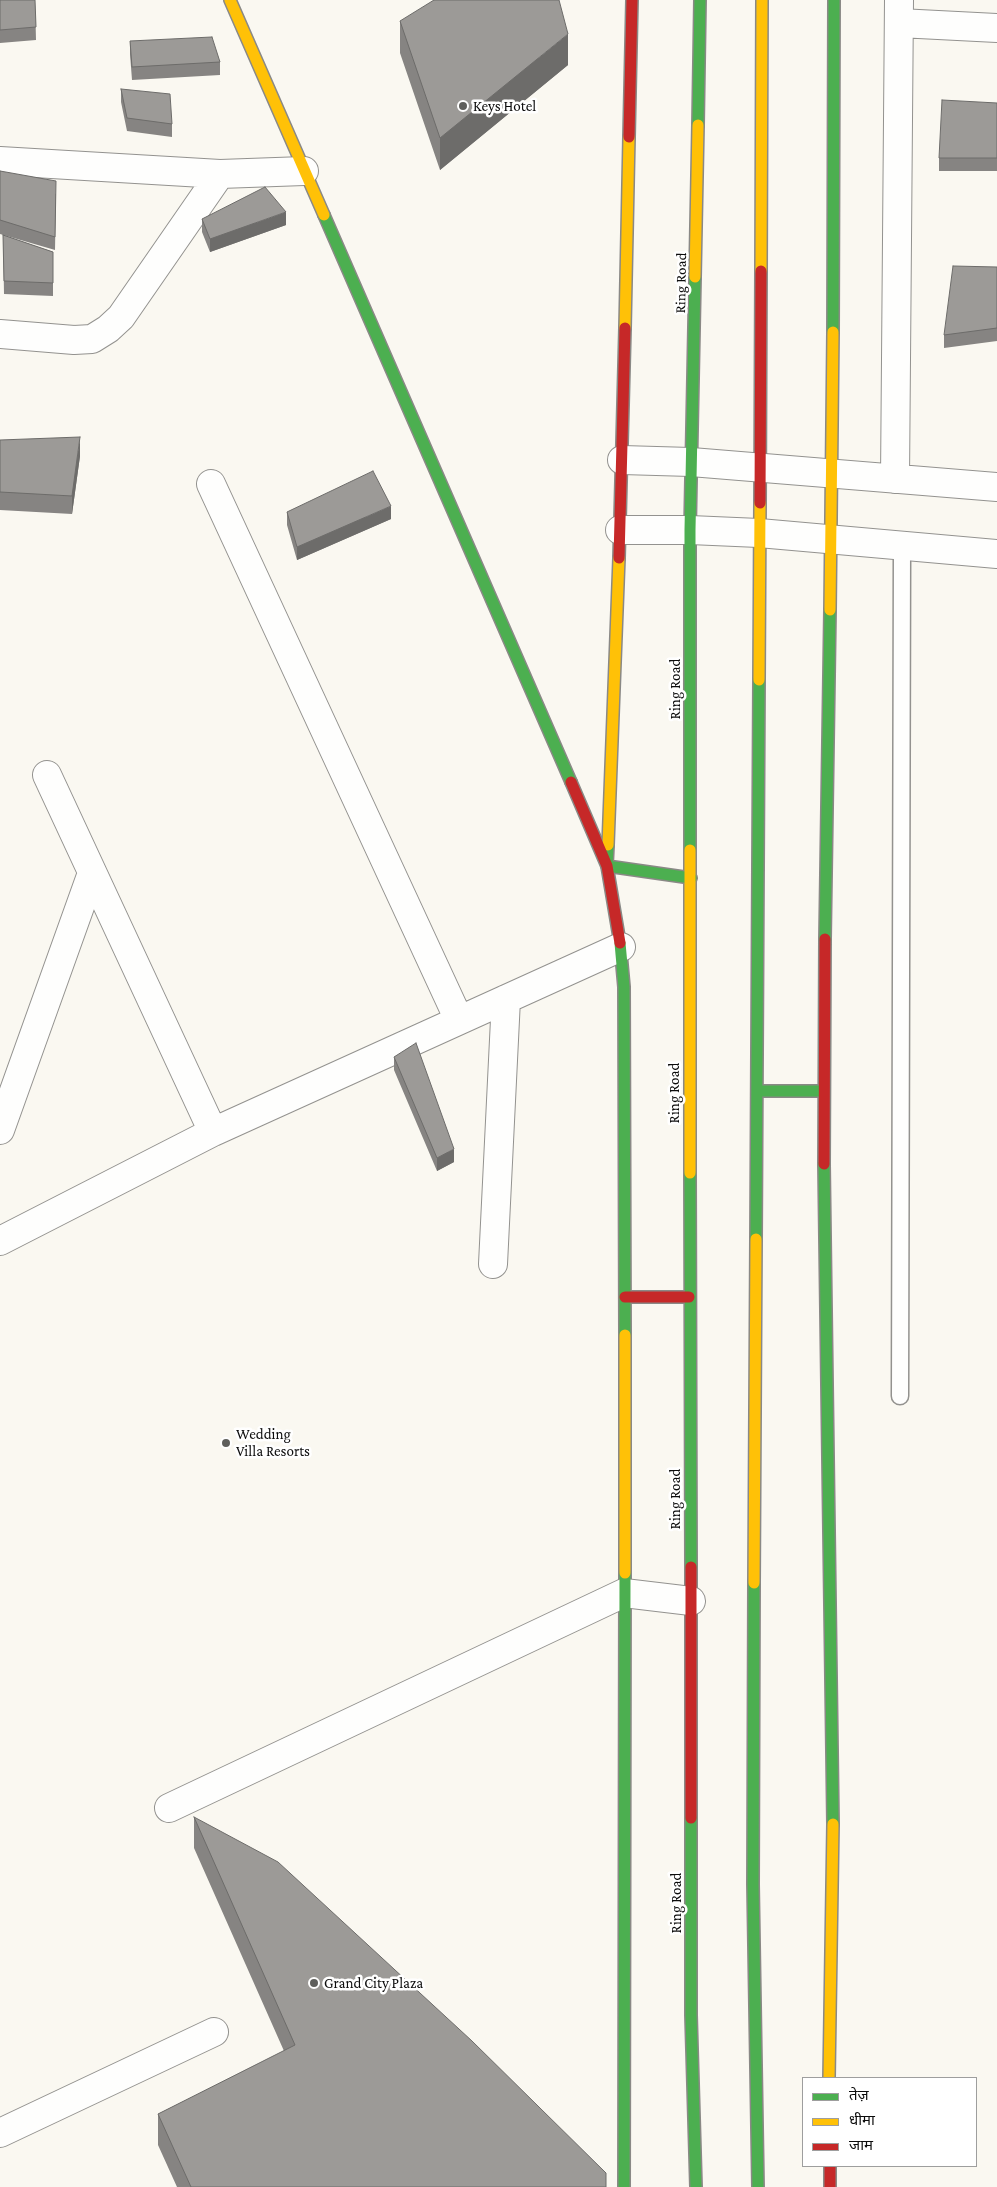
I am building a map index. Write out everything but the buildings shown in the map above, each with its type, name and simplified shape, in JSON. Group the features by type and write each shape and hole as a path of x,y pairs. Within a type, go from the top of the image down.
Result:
{"street":[{"path":"230,0 607,866"},
{"path":"624,2187 624,987 621,947 607,866 620,530 632,0"},
{"name":"Ring Road","path":"696,2187 691,2015 690,530 700,0"},
{"path":"758,2187 753,1884 762,0"},
{"path":"829,2077 834,1775 823,1091 832,475 834,0"},
{"path":"895,479 899,11 997,28"},
{"path":"0,161 220,174 304,171"},
{"path":"0,334 74,340 92,339 108,330 121,317 220,174"},
{"path":"622,460 691,462 997,487"},
{"path":"211,484 460,1020"},
{"path":"620,530 690,530 759,533 997,554"},
{"path":"47,775 213,1132"},
{"path":"607,866 691,878"},
{"path":"0,1130 92,873"},
{"path":"0,1241 213,1132 621,947"},
{"path":"493,1264 506,999"},
{"path":"757,1091 823,1091"},
{"path":"625,1297 690,1297"},
{"path":"169,1808 624,1593 691,1601"},
{"path":"0,2133 214,2032"},
{"path":"830,2167 830,2187"}],"lane":[{"path":"900,1396 902,546"}],"traffic: fast":[{"path":"698,125 700,0"},
{"path":"833,332 834,0"},
{"path":"324,215 571,782"},
{"path":"690,850 690,530 695,277"},
{"path":"825,939 830,610"},
{"path":"756,1239 759,680"},
{"path":"608,845 607,866 691,878"},
{"path":"620,943 624,987 625,1335"},
{"path":"757,1091 823,1091"},
{"path":"824,1164 833,1824"},
{"path":"690,1173 691,1567"},
{"path":"624,2187 625,1573"},
{"path":"754,1583 753,1884 758,2187"},
{"path":"691,1818 691,2015 696,2187"}],"traffic: slow":[{"path":"230,0 324,215"},
{"path":"761,271 762,0"},
{"path":"695,277 698,125"},
{"path":"625,328 629,137"},
{"path":"830,610 833,332"},
{"path":"759,680 760,503"},
{"path":"608,845 619,558"},
{"path":"690,850 690,1173"},
{"path":"754,1583 756,1239"},
{"path":"625,1335 625,1573"},
{"path":"829,2077 833,1824"}],"traffic: jam":[{"path":"629,137 632,0"},
{"path":"760,503 761,271"},
{"path":"619,558 625,328"},
{"path":"571,782 607,866 620,943"},
{"path":"824,1164 825,939"},
{"path":"625,1297 689,1297"},
{"path":"691,1567 691,1818"},
{"path":"830,2167 830,2187"}],"place":[{"name":"Keys Hotel","path":"463,106"},
{"name":"Wedding Villa Resorts","path":"226,1443"},
{"name":"Grand City Plaza","path":"314,1983"}]}
